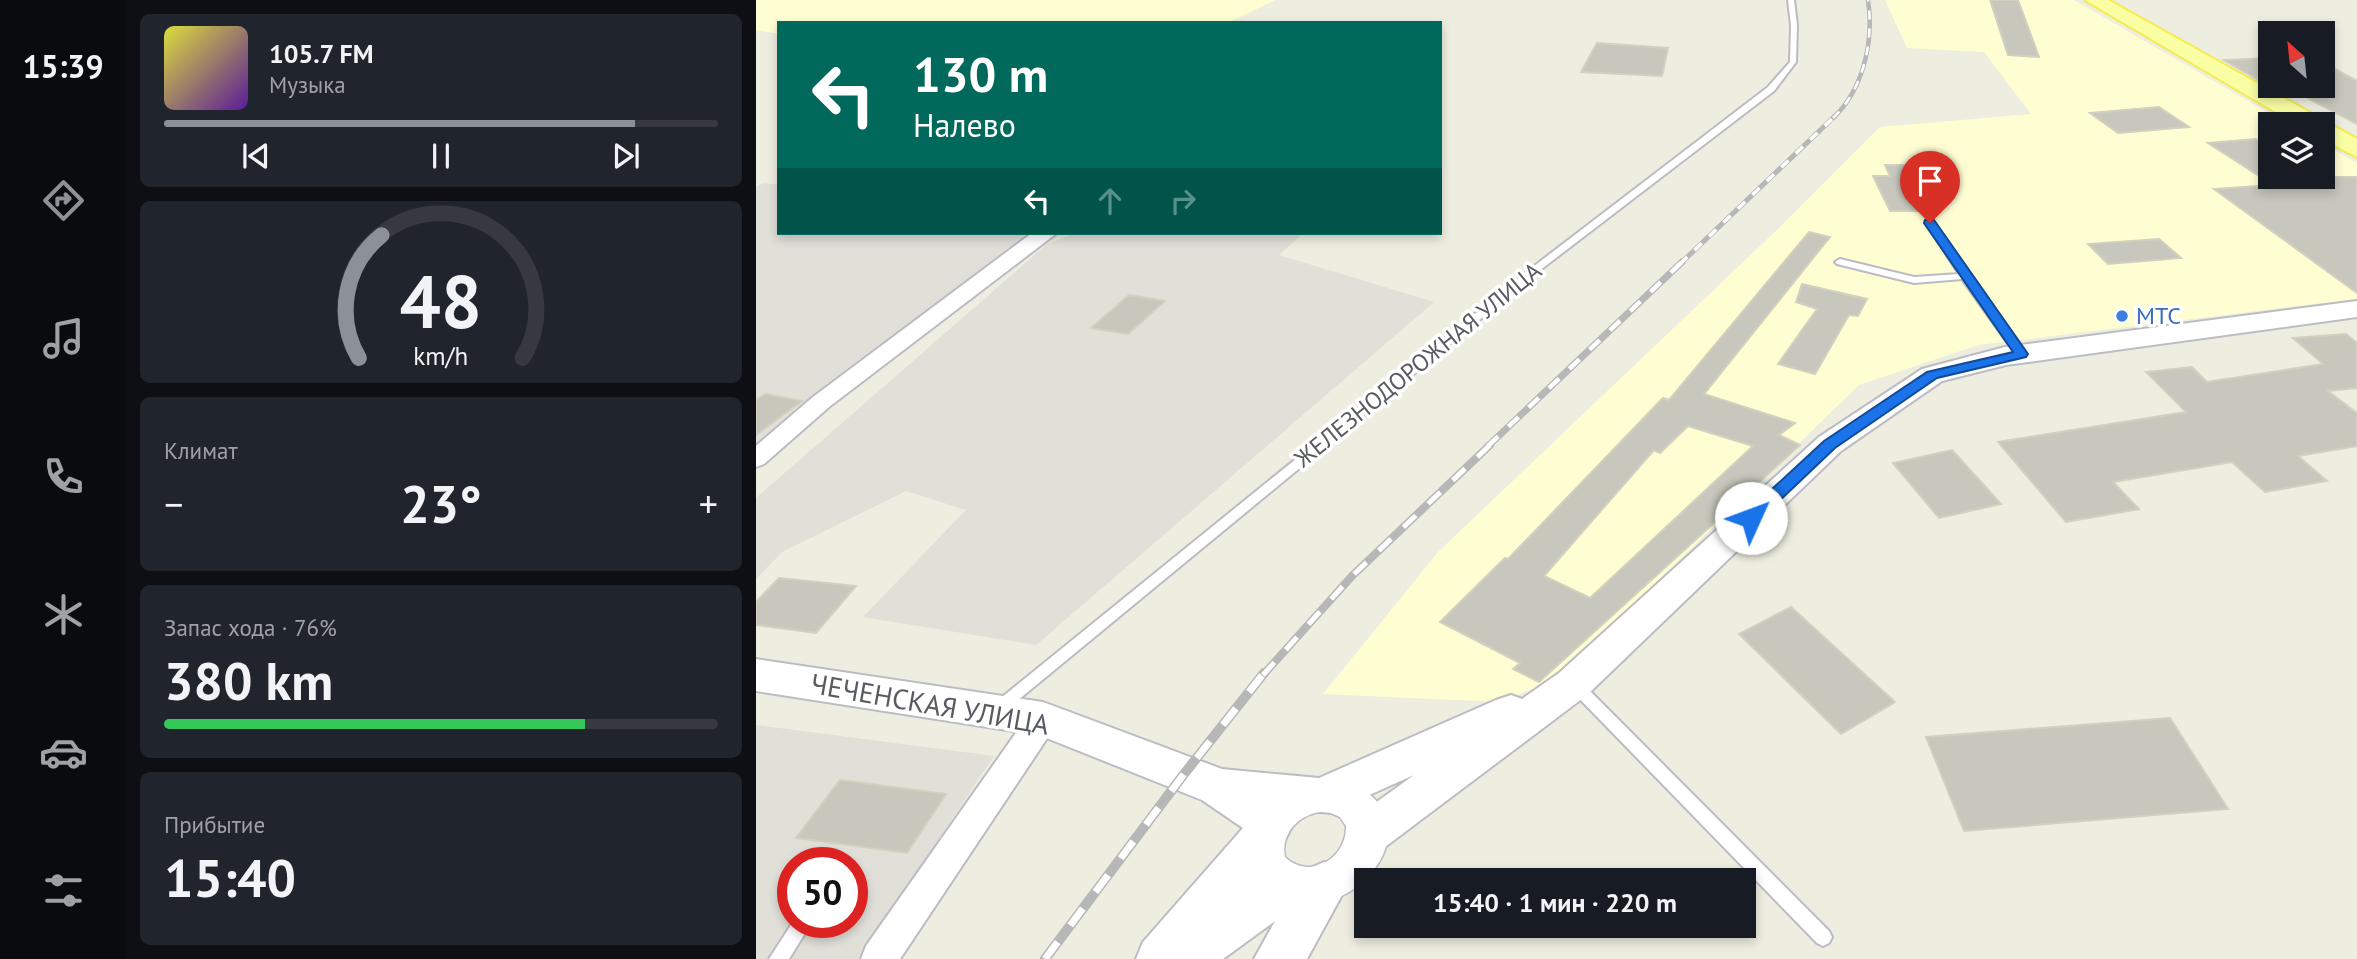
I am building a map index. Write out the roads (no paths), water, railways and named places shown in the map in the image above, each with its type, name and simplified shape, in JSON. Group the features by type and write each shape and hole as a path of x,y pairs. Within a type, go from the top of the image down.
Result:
{"main road":[{"path":"2094,0 2293,112"},
{"path":"2335,136 2357,149"},
{"path":"1369,833 1573,684 1830,444 1932,375 2021,354 2357,309"},
{"name":"ЧЕЧЕНСКАЯ УЛИЦА","path":"756,675 1043,719 1218,787"},
{"path":"1218,787 1321,794 1573,684"},
{"path":"1161,959 1267,829 1218,787"},
{"path":"1182,959 1306,884"},
{"path":"1279,959 1306,884"}],"street":[{"path":"756,459 821,402 1030,243 1044,235"},
{"path":"878,959 1043,719"},
{"path":"1321,794 1345,798 1366,818 1369,833 1365,849 1356,864 1342,876 1306,884 1275,876 1266,864 1262,850 1267,829 1282,810 1296,800 1321,794"}],"lane":[{"name":"ЖЕЛЕЗНОДОРОЖНАЯ УЛИЦА","path":"995,711 1532,272 1770,89 1793,62 1794,25 1791,0"},
{"path":"1930,223 2021,354"},
{"path":"1840,262 1914,280 1965,276"},
{"path":"1573,684 1823,937"},
{"path":"778,959 792,938"}],"railway":[{"path":"1834,117 1852,93 1864,63 1868,47 1868,0"},
{"path":"1680,264 1834,117"},
{"path":"1488,446 1682,262"},
{"path":"1263,675 1352,576 1490,445"},
{"path":"1045,959 1184,774 1264,673"}],"place":[{"name":"МТС","path":"2122,316"}]}
